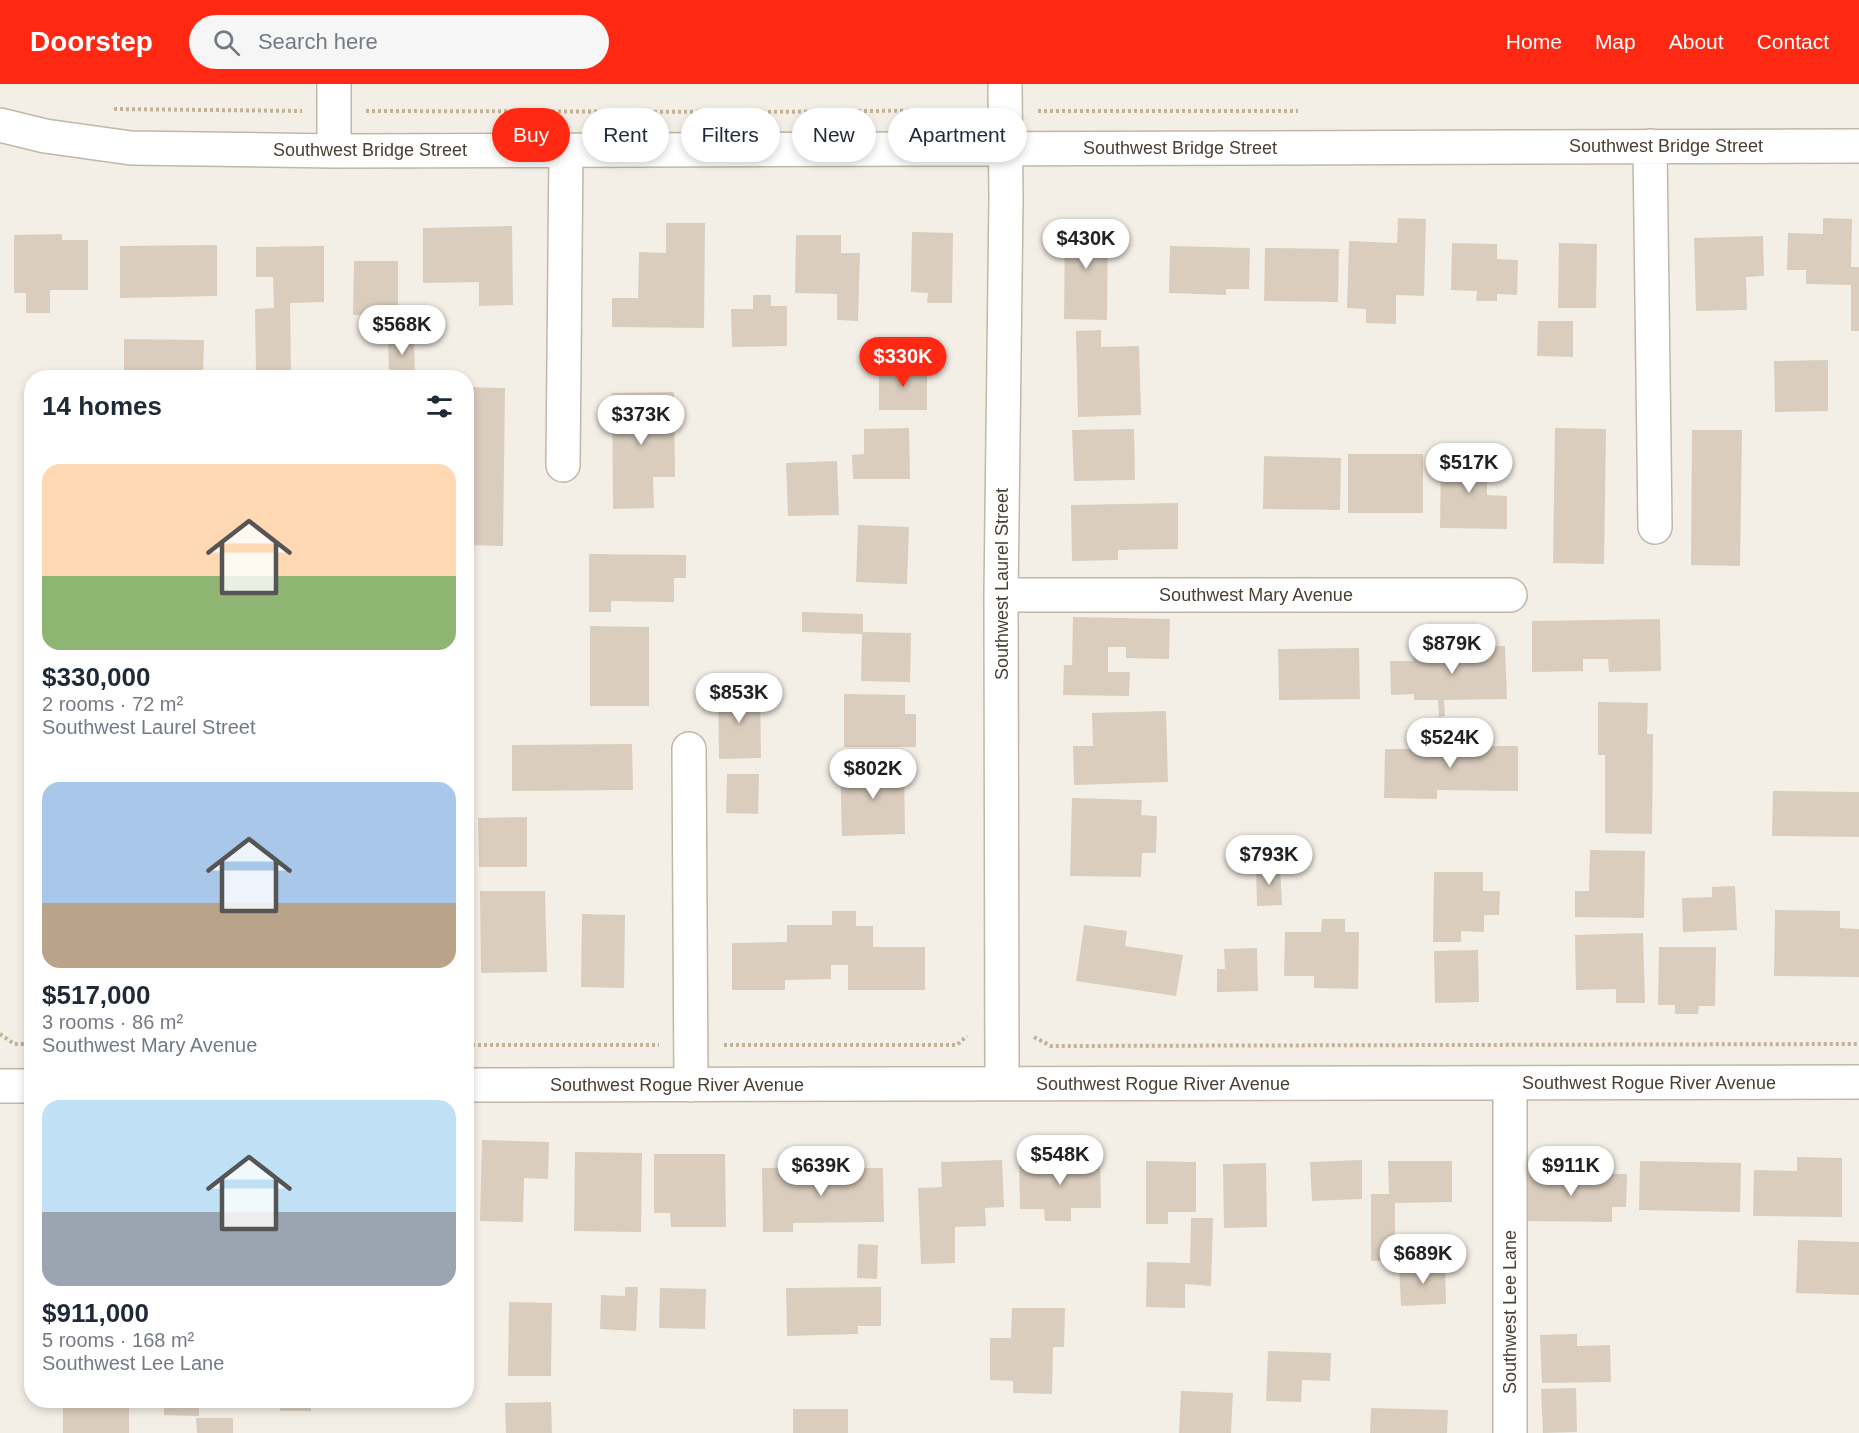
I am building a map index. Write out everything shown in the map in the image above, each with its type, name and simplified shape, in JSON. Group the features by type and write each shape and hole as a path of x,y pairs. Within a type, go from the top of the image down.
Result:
{"street":[{"path":"334,98 334,151"},
{"name":"Southwest Bridge Street","path":"0,125 45,136 131,148 492,150"},
{"path":"1650,146 1655,527"},
{"name":"Southwest Bridge Street","path":"1027,149 1859,146"},
{"name":"Southwest Bridge Street","path":"570,150 888,149"},
{"path":"563,465 566,162"},
{"name":"Southwest Laurel Street","path":"1002,1084 1001,595 1006,162"},
{"name":"Southwest Mary Avenue","path":"1001,595 1510,595"},
{"path":"689,749 691,1084"},
{"name":"Southwest Rogue River Avenue","path":"474,1085 1859,1082"},
{"name":"Southwest Lee Lane","path":"1510,1083 1510,1433"},
{"path":"0,1086 24,1086"}],"path":[{"path":"107,109 334,98 1005,97 1308,111"},
{"path":"0,1034 14,1044 24,1044"},
{"path":"1032,1036 1051,1046 1859,1044"}],"building":[{"path":"1398,218 1426,219 1424,296 1396,295 1396,324 1366,323 1366,309 1347,308 1349,241 1397,243"},
{"path":"1823,218 1852,219 1851,267 1859,267 1859,331 1851,331 1851,285 1806,284 1806,270 1787,270 1788,233 1823,234"},
{"path":"1065,219 1108,220 1107,320 1064,319"},
{"path":"666,223 705,223 704,328 612,327 612,298 638,298 639,252 666,253"},
{"path":"512,226 513,305 479,306 479,282 423,283 423,228"},
{"path":"912,232 953,233 952,303 927,303 928,293 911,292"},
{"path":"62,234 62,240 88,240 88,290 50,290 50,313 26,313 26,293 14,293 14,235"},
{"path":"796,235 841,235 841,253 860,253 858,321 837,320 837,294 795,293"},
{"path":"1763,236 1764,276 1746,277 1747,310 1696,311 1694,238"},
{"path":"1452,243 1497,244 1497,259 1518,260 1517,295 1497,294 1497,301 1476,301 1477,291 1451,290"},
{"path":"1559,243 1597,244 1596,308 1558,308"},
{"path":"217,245 217,296 120,298 120,246"},
{"path":"324,246 324,302 290,303 291,370 256,370 255,309 274,308 273,277 256,277 256,247"},
{"path":"1170,246 1250,248 1249,289 1226,289 1226,295 1169,293"},
{"path":"1265,248 1339,249 1338,302 1264,301"},
{"path":"354,261 398,261 398,316 353,315"},
{"path":"753,295 771,295 771,306 787,306 787,346 732,347 731,309 753,309"},
{"path":"1538,321 1573,321 1573,357 1537,356"},
{"path":"1101,330 1101,347 1139,346 1141,415 1078,417 1076,331"},
{"path":"388,336 414,336 415,370 389,370"},
{"path":"124,339 204,340 203,370 124,370"},
{"path":"1828,360 1828,411 1775,412 1774,361"},
{"path":"879,365 927,365 927,410 879,410"},
{"path":"474,387 505,388 503,546 474,545"},
{"path":"674,392 675,477 653,477 654,508 613,509 612,393"},
{"path":"909,428 910,479 853,479 852,455 864,454 864,429"},
{"path":"1555,428 1606,429 1604,564 1553,563"},
{"path":"1134,429 1135,480 1074,481 1072,430"},
{"path":"1692,430 1742,430 1740,566 1691,565"},
{"path":"1441,453 1487,453 1487,495 1507,496 1507,529 1440,528"},
{"path":"1348,454 1423,454 1423,513 1348,513"},
{"path":"1264,456 1341,458 1340,510 1263,509"},
{"path":"837,461 839,515 788,516 786,463"},
{"path":"1178,503 1178,549 1118,550 1118,560 1072,561 1071,505"},
{"path":"858,525 909,527 907,584 856,582"},
{"path":"589,554 686,555 686,578 674,578 674,602 611,601 611,612 589,612"},
{"path":"802,612 863,614 863,632 911,633 910,682 861,681 862,634 802,632"},
{"path":"1073,617 1170,619 1169,659 1126,658 1126,647 1108,647 1108,672 1130,672 1129,696 1063,695 1064,665 1072,665"},
{"path":"1660,619 1661,671 1609,672 1608,659 1583,659 1583,671 1532,672 1532,621"},
{"path":"590,626 649,627 649,706 590,706"},
{"path":"1505,646 1507,699 1444,700 1445,716 1439,717 1438,700 1414,700 1414,694 1391,695 1390,661 1413,661 1413,649"},
{"path":"1359,648 1360,699 1279,700 1278,649"},
{"path":"718,690 760,690 761,758 719,759"},
{"path":"844,694 905,695 905,714 916,714 916,747 844,747"},
{"path":"1598,702 1648,703 1647,734 1653,734 1652,834 1605,833 1605,755 1598,755"},
{"path":"1166,711 1168,782 1074,785 1073,746 1093,746 1092,713"},
{"path":"1465,735 1485,735 1485,746 1518,746 1518,791 1437,790 1437,799 1384,798 1385,749 1417,749 1417,742 1465,742"},
{"path":"632,744 633,790 512,791 512,745"},
{"path":"904,765 905,834 842,836 840,766"},
{"path":"727,774 759,774 758,814 726,813"},
{"path":"1773,791 1859,792 1859,837 1772,836"},
{"path":"1072,798 1142,800 1141,815 1157,816 1156,853 1142,853 1141,877 1070,876"},
{"path":"527,817 527,867 479,867 478,818"},
{"path":"1590,850 1645,851 1644,918 1575,917 1575,891 1589,891"},
{"path":"1280,866 1282,905 1257,906 1256,867"},
{"path":"1434,872 1483,872 1483,891 1500,891 1499,915 1484,915 1484,932 1461,931 1461,942 1433,942"},
{"path":"1735,886 1737,930 1683,932 1682,898 1712,897 1712,887"},
{"path":"480,891 545,891 547,972 481,973"},
{"path":"1775,910 1840,911 1840,928 1859,929 1859,977 1774,976"},
{"path":"832,911 856,911 856,926 873,926 873,947 925,947 925,990 848,990 848,965 831,965 831,979 785,980 785,990 732,990 732,943 787,942 787,925 832,925"},
{"path":"582,914 625,915 624,988 581,987"},
{"path":"1322,919 1345,919 1345,932 1359,932 1358,989 1314,988 1314,976 1284,976 1285,932 1321,932"},
{"path":"1084,925 1127,931 1125,946 1183,955 1176,996 1076,981"},
{"path":"1643,933 1645,1003 1616,1003 1616,989 1576,990 1575,935"},
{"path":"1659,947 1716,947 1715,1006 1699,1006 1698,1014 1675,1014 1675,1005 1658,1005"},
{"path":"1257,948 1258,991 1217,992 1217,969 1225,969 1224,949"},
{"path":"1478,950 1479,1002 1435,1003 1434,951"},
{"path":"482,1140 549,1142 548,1179 524,1178 523,1222 480,1221"},
{"path":"575,1152 642,1153 641,1232 574,1231"},
{"path":"654,1154 725,1154 726,1227 671,1227 670,1213 654,1213"},
{"path":"1797,1157 1842,1158 1842,1217 1753,1216 1754,1170 1797,1171"},
{"path":"1100,1158 1101,1208 1071,1208 1071,1221 1045,1221 1044,1209 1020,1209 1019,1159"},
{"path":"1002,1160 1004,1207 985,1208 986,1226 955,1227 955,1263 921,1264 918,1188 942,1187 941,1162"},
{"path":"1362,1160 1362,1199 1312,1201 1310,1162"},
{"path":"1146,1161 1196,1162 1196,1212 1168,1212 1168,1224 1146,1224"},
{"path":"1388,1161 1452,1161 1452,1202 1395,1203 1395,1237 1403,1237 1403,1260 1371,1261 1371,1194 1389,1194"},
{"path":"1640,1161 1741,1163 1740,1212 1639,1210"},
{"path":"1266,1163 1267,1227 1224,1228 1223,1164"},
{"path":"762,1168 883,1168 884,1222 793,1223 793,1232 763,1232"},
{"path":"1521,1172 1627,1174 1626,1207 1612,1207 1612,1222 1520,1221"},
{"path":"1191,1218 1213,1218 1211,1286 1185,1284 1185,1308 1146,1307 1147,1262 1190,1263"},
{"path":"1798,1240 1859,1242 1859,1295 1796,1293"},
{"path":"858,1244 878,1245 877,1279 857,1278"},
{"path":"1445,1264 1446,1304 1401,1306 1399,1266"},
{"path":"625,1287 638,1287 636,1331 600,1329 601,1295 625,1296"},
{"path":"881,1287 881,1326 858,1326 858,1334 787,1336 786,1288"},
{"path":"660,1288 706,1289 705,1329 659,1328"},
{"path":"509,1302 552,1303 551,1376 508,1376"},
{"path":"1012,1308 1065,1308 1064,1347 1053,1347 1052,1394 1013,1393 1013,1381 990,1380 990,1338 1011,1338"},
{"path":"1577,1334 1577,1346 1610,1345 1611,1382 1542,1383 1540,1335"},
{"path":"1268,1351 1331,1353 1330,1381 1302,1380 1301,1402 1266,1401"},
{"path":"1576,1388 1577,1432 1543,1433 1541,1389"},
{"path":"1181,1391 1233,1393 1231,1433 1179,1433"},
{"path":"551,1402 552,1433 506,1433 505,1403"},
{"path":"63,1408 129,1408 129,1433 63,1433"},
{"path":"164,1408 199,1408 199,1416 164,1415"},
{"path":"280,1408 311,1408 311,1411 280,1411"},
{"path":"1371,1408 1448,1410 1447,1433 1370,1433"},
{"path":"793,1409 848,1409 848,1433 793,1433"},
{"path":"196,1418 233,1418 233,1433 197,1433"}]}
